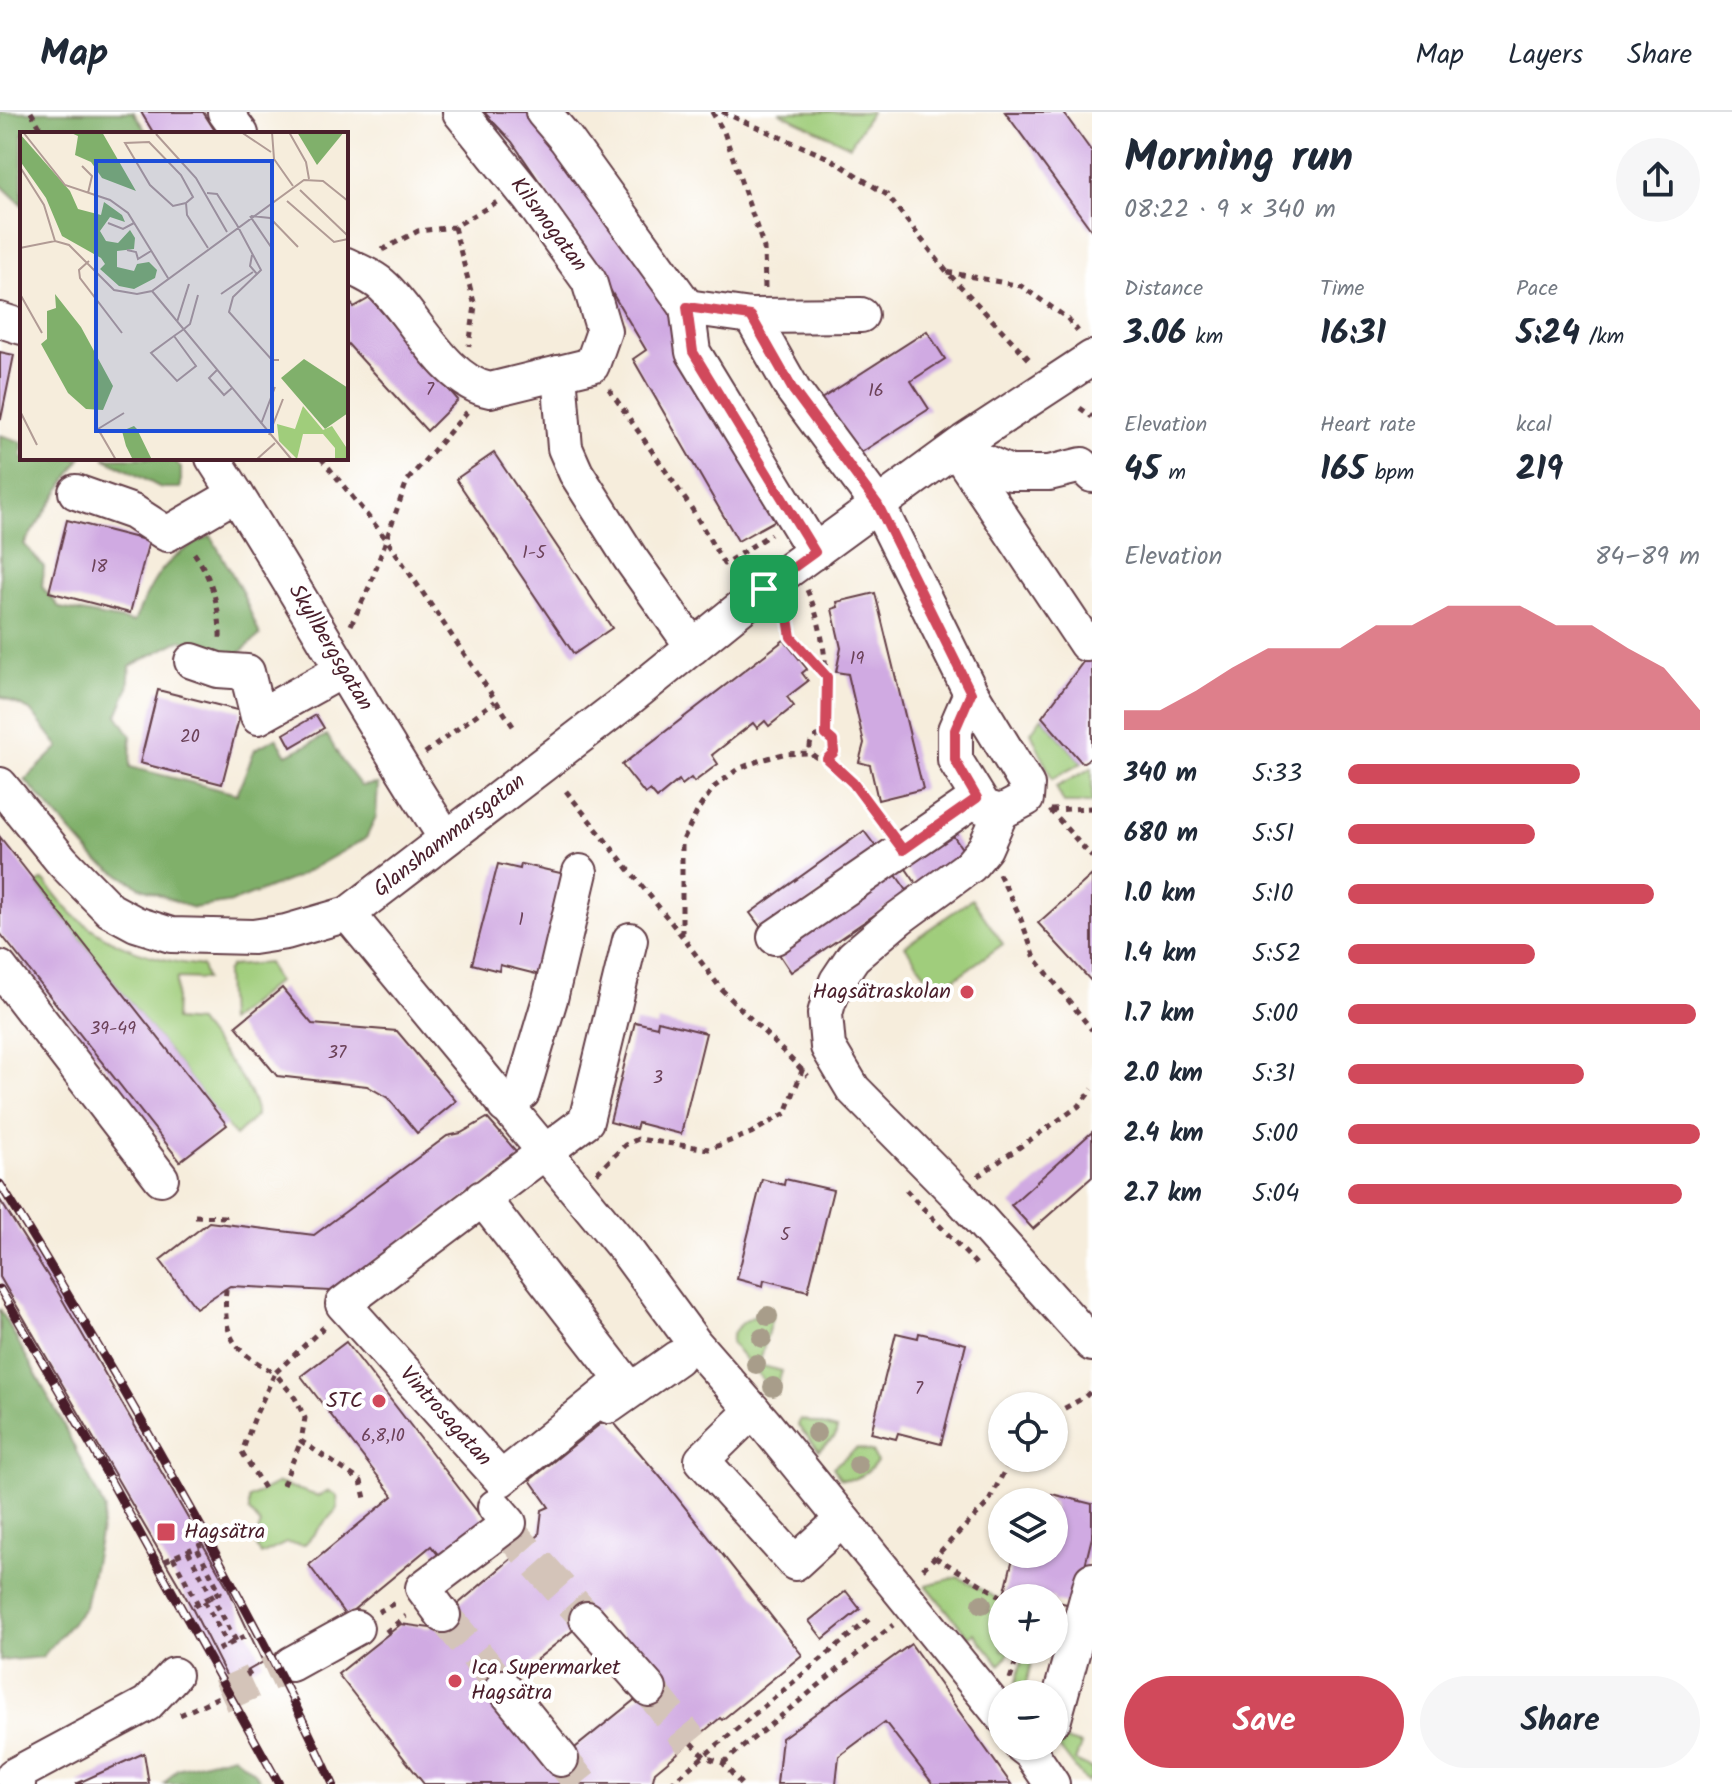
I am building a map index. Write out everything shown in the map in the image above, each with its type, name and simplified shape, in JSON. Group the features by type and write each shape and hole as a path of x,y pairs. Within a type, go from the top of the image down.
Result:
{"street":[{"path":"225,112 240,132"},
{"name":"Kilsmogatan","path":"460,112 530,199 589,281 604,331 576,369 565,448 576,473 630,558 693,647"},
{"path":"543,112 566,139 687,307 693,352 804,561"},
{"path":"358,259 383,285 447,365 477,384 576,369"},
{"path":"687,307 758,316 861,315"},
{"path":"758,316 793,390 878,505 971,693 1027,785 1026,799 989,805 903,850 775,937"},
{"path":"0,320 20,326"},
{"name":"Glanshammarsgatan","path":"0,785 81,881 110,910 136,924 171,935 253,937 286,932 348,914 764,589 1088,348"},
{"path":"956,449 1010,473 1049,473 1082,465 1092,475"},
{"path":"956,449 1086,644"},
{"name":"Skyllbergsgatan","path":"214,460 446,838"},
{"path":"76,492 133,512 167,534 236,494"},
{"path":"205,666 247,672 258,717 336,660"},
{"path":"971,693 955,730 955,760 989,805 985,848 970,866 870,940 853,957 837,981 825,1014 828,1047 853,1089 958,1195 1092,1344"},
{"path":"505,1106 522,1093 550,999 580,872"},
{"path":"348,914 626,1250 695,1344 768,1414 842,1520 914,1608 988,1686"},
{"name":"Vintrosagatan","path":"482,1198 623,1380 498,1493 343,1304 544,1150 586,1121 630,940"},
{"path":"0,968 161,1178"},
{"path":"443,1615 423,1588 509,1523 498,1493 677,1358"},
{"path":"768,1414 702,1460 795,1563 842,1520"},
{"path":"1065,1680 1092,1580"},
{"path":"587,1619 649,1689"},
{"path":"291,1664 356,1628"},
{"path":"18,1784 13,1776 147,1704 174,1675"},
{"path":"503,1687 561,1759"},
{"path":"1036,1760 1052,1784"}],"path":[{"path":"31,112 43,132"},
{"path":"712,112 724,132 764,248 758,316"},
{"path":"722,112 831,159 887,195 947,272 1029,359"},
{"path":"358,259 418,231 454,227 494,205"},
{"path":"336,660 387,540 407,481 454,424 477,384 475,306 454,227"},
{"path":"947,272 1021,286 1067,318 1088,348"},
{"path":"576,369 692,509 724,564 739,554"},
{"path":"1080,408 1092,417"},
{"path":"323,460 387,540 515,729"},
{"path":"167,534 196,555 210,584 221,622 205,666"},
{"path":"804,561 805,586 814,606 827,677 826,735"},
{"path":"764,589 787,612 791,637 827,677"},
{"path":"403,772 495,701"},
{"path":"826,735 833,741 834,752 827,759 817,760 810,753 810,743 816,736 826,735"},
{"path":"682,936 682,842 699,808 714,787 738,769 783,754 810,753"},
{"path":"827,759 853,783 903,850"},
{"path":"1027,785 1092,857"},
{"path":"1050,810 1092,808"},
{"path":"985,848 1019,914 1035,958 1092,1030"},
{"path":"591,1179 625,1145 638,1139 709,1149 751,1133 786,1113 802,1070"},
{"path":"925,1213 948,1204 984,1170 1079,1106 1092,1089"},
{"path":"195,1216 224,1217 224,1224"},
{"path":"226,1289 229,1336 244,1356 275,1373 295,1398 305,1418 301,1441 283,1485"},
{"path":"265,1490 242,1452 256,1414 275,1373 326,1325"},
{"path":"1068,1406 1092,1390"},
{"path":"301,1441 361,1481 366,1503"},
{"path":"923,1569 988,1503 1004,1472"},
{"path":"165,1561 199,1545 220,1592 199,1604"},
{"path":"188,1551 236,1641"},
{"path":"173,1557 199,1604 228,1645"},
{"path":"935,1557 988,1588"},
{"path":"723,1763 914,1608"},
{"path":"670,1784 872,1617"},
{"path":"218,1650 245,1636"},
{"path":"247,1671 253,1681"},
{"path":"692,1743 705,1757 723,1763 741,1784"}],"green space":[{"path":"0,112 133,112 147,132 20,132 20,203 0,184"},
{"path":"779,112 871,112 850,146"},
{"path":"0,435 20,441 20,460 80,460 24,544 44,567 42,587 60,608 134,622 162,570 182,552 211,536 241,590 260,635 235,657 181,640 130,666 128,689 117,715 131,736 130,767 237,794 255,749 276,738 287,755 327,735 361,786 378,784 376,817 366,838 297,877 233,902 193,908 140,887 96,860 25,780 59,747 30,710 0,696"},
{"path":"108,460 175,460 181,468 181,488 161,488"},
{"path":"1042,717 1082,763 1052,779 1031,732"},
{"path":"1092,768 1092,803 1064,803 1056,787"},
{"path":"43,880 72,913 105,937 152,956 202,966 206,979 177,978 175,1020 198,1022 250,1093 256,1116 235,1136 37,884"},
{"path":"972,899 1003,944 937,991 905,946"},
{"path":"268,963 277,982 228,1022 226,972 231,966"},
{"path":"0,1309 60,1418 105,1510 85,1607 42,1657 0,1661"},
{"path":"759,1313 773,1313 759,1365 782,1371 775,1394 731,1343 737,1328"},
{"path":"800,1419 837,1429 835,1437 819,1450 798,1426"},
{"path":"857,1448 872,1452 877,1462 856,1478 840,1478 833,1467"},
{"path":"278,1483 318,1496 329,1491 337,1496 338,1508 304,1545 286,1543 261,1555 254,1541 261,1525 249,1511 249,1498"},
{"path":"958,1577 988,1593 988,1650 974,1633 969,1637 926,1585"},
{"path":"1021,1664 1031,1664 1027,1680 1016,1680"},
{"path":"1068,1741 1081,1745 1075,1761 1092,1769 1092,1778 1086,1782 1068,1759"},
{"path":"233,1755 257,1775 262,1784 164,1784 177,1769"}],"building":[{"path":"141,112 203,112 216,132 153,132"},
{"path":"484,112 542,112 623,219 781,517 738,541 633,359 646,350 586,249 512,142"},
{"path":"1005,112 1063,112 1092,152 1092,231"},
{"path":"370,298 458,400 427,431 348,344 348,300 354,307"},
{"path":"927,331 945,359 911,381 929,409 854,457 818,401"},
{"path":"0,352 14,355 1,419 0,419"},
{"path":"494,453 612,628 574,654 456,479"},
{"path":"67,520 149,541 130,613 49,592"},
{"path":"875,593 923,789 878,800 870,765 859,762 864,743 848,674 836,672 841,648 832,609 838,607 837,602"},
{"path":"784,640 807,669 802,673 808,681 787,697 794,706 769,726 765,721 757,728 753,723 712,755 718,764 694,782 691,778 682,785 679,780 657,798 650,790 645,794 622,765"},
{"path":"1092,650 1092,757 1082,763 1042,717"},
{"path":"158,690 241,711 222,784 140,763"},
{"path":"316,715 324,728 291,747 284,734"},
{"path":"949,830 965,853 918,886 902,863"},
{"path":"864,831 879,851 765,933 750,913"},
{"path":"0,837 227,1125 180,1161 0,933"},
{"path":"498,864 520,869 521,864 569,875 544,976 500,965 499,971 472,964"},
{"path":"893,871 908,892 791,972 777,951"},
{"path":"1092,875 1092,982 1038,923"},
{"path":"282,988 312,1024 397,1031 456,1101 417,1133 388,1098 367,1086 277,1076 236,1026"},
{"path":"658,1021 706,1033 681,1134 638,1123 636,1129 610,1122 635,1022 657,1027"},
{"path":"487,1118 522,1158 331,1291 230,1286 196,1308 160,1260 209,1222 314,1235 447,1136 461,1133"},
{"path":"1092,1132 1092,1177 1033,1229 1011,1205"},
{"path":"762,1179 784,1185 785,1179 833,1190 808,1291 764,1280 763,1286 737,1279"},
{"path":"0,1200 58,1292 228,1588 263,1662 229,1681 191,1606 0,1277"},
{"path":"896,1333 918,1338 919,1333 966,1344 941,1444 898,1433 896,1439 871,1433"},
{"path":"346,1342 486,1523 441,1558 431,1546 346,1616 309,1565 393,1496 301,1376"},
{"path":"609,1417 802,1655 655,1772 652,1784 424,1784 338,1674 401,1624 430,1628 539,1535 542,1510 549,1507 530,1480","holes":["601,1608 659,1680 550,1768 491,1696"]},
{"path":"1068,1498 1092,1504 1092,1537 1075,1606 1068,1604 1068,1584 1007,1584 1011,1568 1068,1568"},
{"path":"846,1591 860,1609 823,1639 809,1621"},
{"path":"911,1644 988,1752 988,1760 994,1760 1011,1784 933,1784 885,1722 839,1756 836,1784 777,1784 782,1738"},
{"path":"144,1753 149,1784 76,1784"}],"tunnel":[{"path":"504,1526 587,1619"},
{"path":"443,1615 503,1687"},
{"path":"221,1696 291,1664"},
{"path":"649,1689 692,1743"},
{"path":"561,1759 581,1784"}],"railway":[{"path":"0,1184 194,1514 266,1648 333,1784"},
{"path":"0,1289 93,1449 279,1784"}],"place":[{"name":"Hagsätraskolan","path":"967,992"},
{"name":"STC","path":"379,1401"},
{"name":"Hagsätra","path":"166,1532"},
{"name":"Ica Supermarket Hagsätra","path":"455,1681"}],"route":[{"path":"687,307 751,316 793,390 878,505 971,693 955,730 955,760 977,798 903,850 853,783 827,759 834,752 833,741 826,735 827,677 791,637 787,612 764,589 815,552 693,352 687,307"}]}
